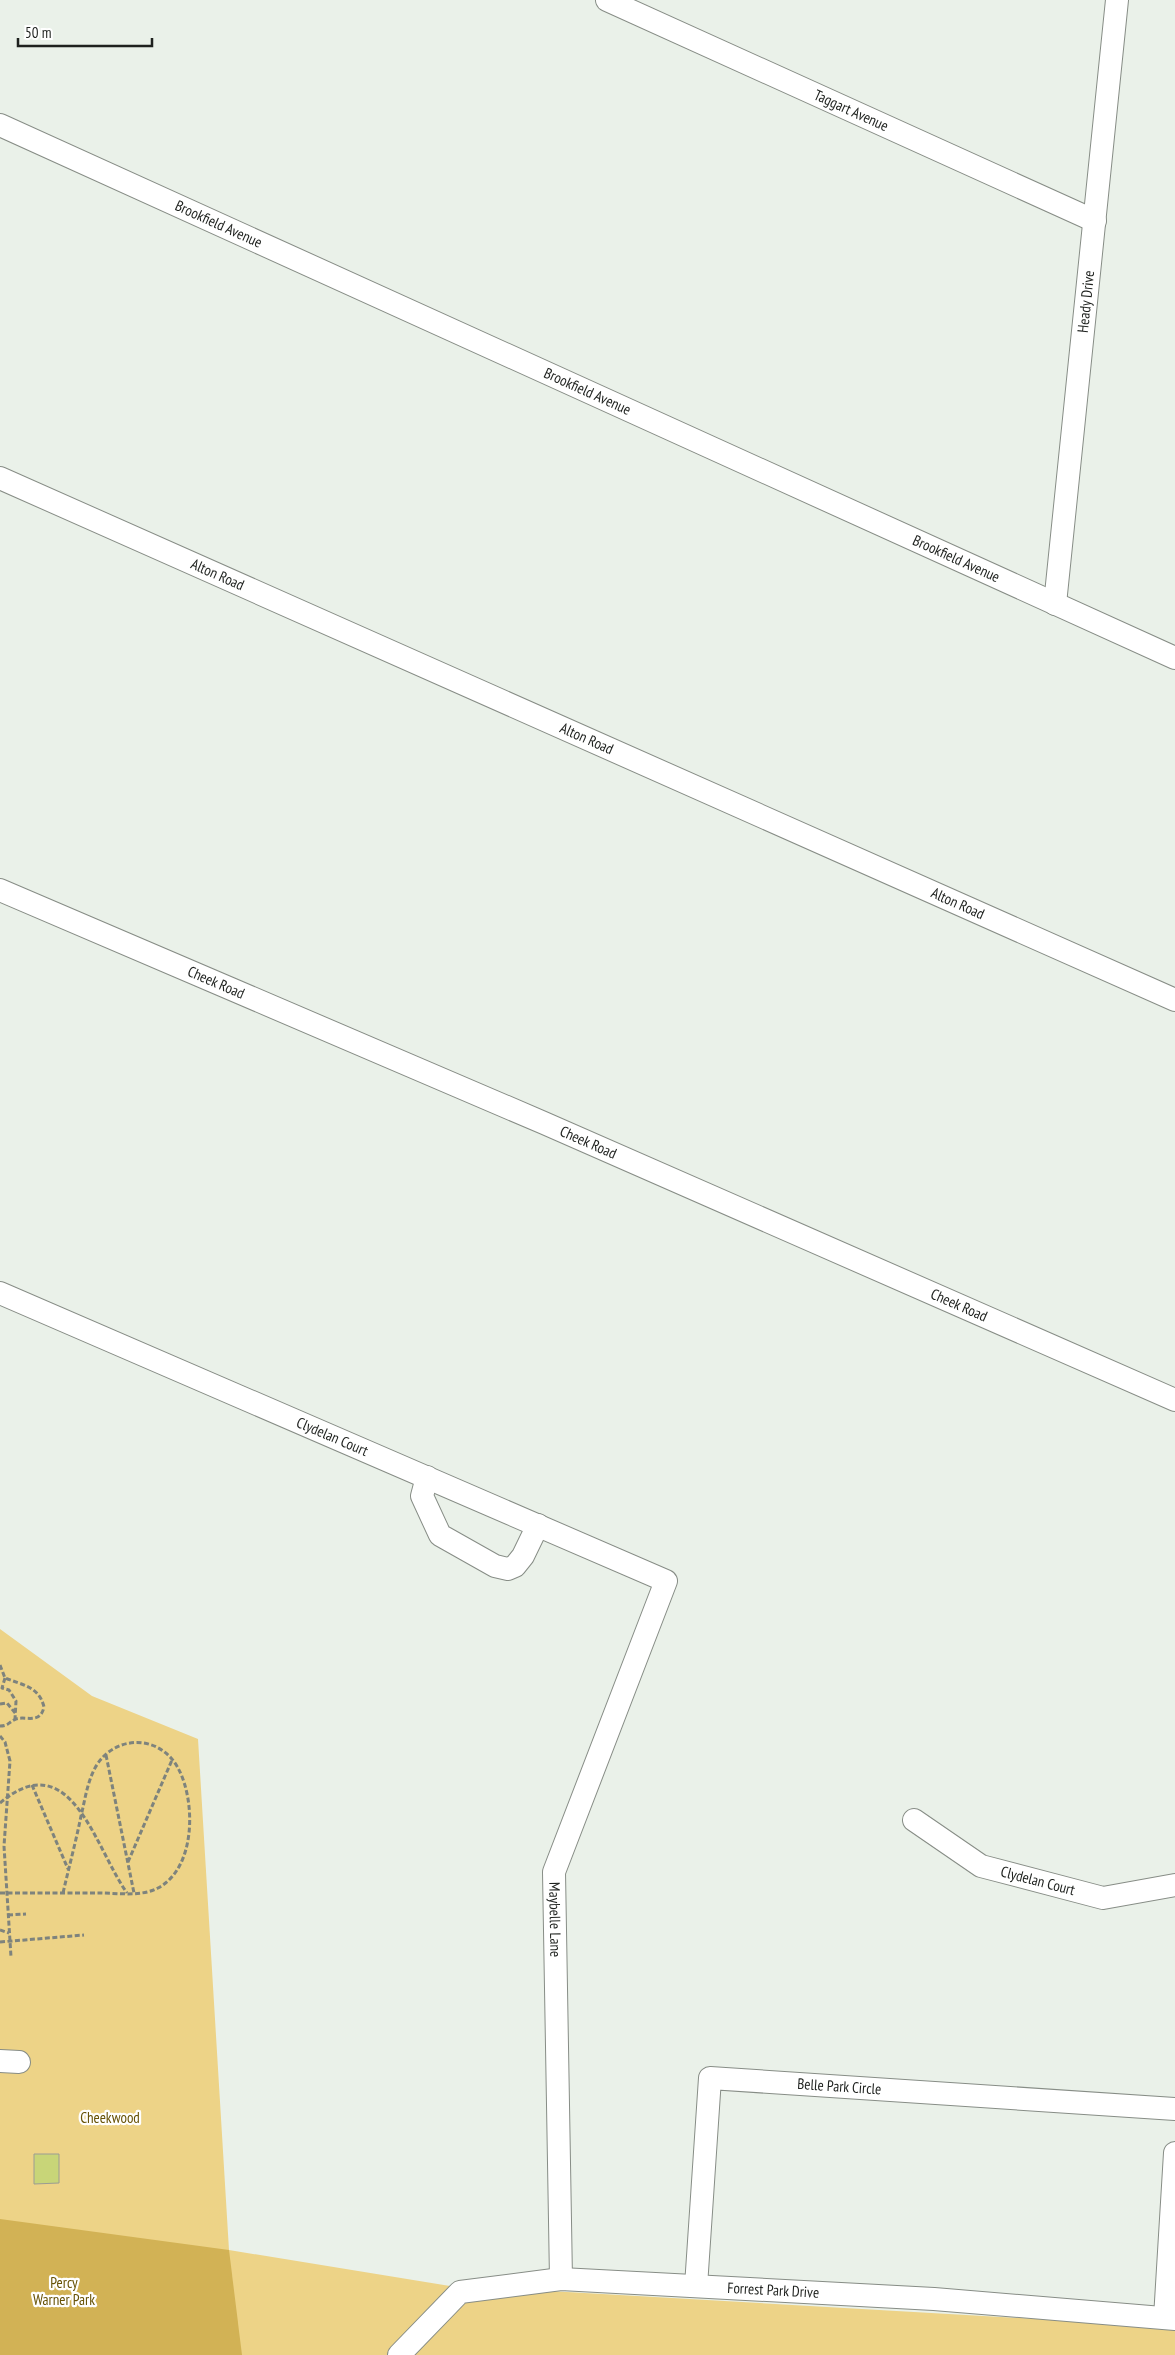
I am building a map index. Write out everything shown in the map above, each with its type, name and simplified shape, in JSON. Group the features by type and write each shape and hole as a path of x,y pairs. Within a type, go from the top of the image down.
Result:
{"street":[{"name":"Taggart Avenue","path":"607,0 1096,221"},
{"name":"Heady Drive","path":"1055,604 1096,221 1117,0"},
{"name":"Brookfield Avenue","path":"0,125 1175,658"},
{"name":"Alton Road","path":"0,478 1175,1000"},
{"name":"Cheek Road","path":"0,890 534,1119 1175,1400"},
{"name":"Clydelan Court","path":"0,1293 666,1581"},
{"path":"427,1477 422,1496 440,1535 495,1566 508,1569 519,1562 538,1525"},
{"name":"Maybelle Lane","path":"561,2279 554,1872 666,1581"},
{"name":"Clydelan Court","path":"914,1820 980,1866 1103,1898 1175,1885"},
{"name":"Belle Park Circle","path":"696,2286 710,2078 1175,2109"},
{"path":"1170,2319 1175,2153"},
{"name":"Forrest Park Drive","path":"399,2355 460,2292 561,2279 934,2299 1170,2319"}],"path":[{"path":"0,1664 5,1678 1,1688 9,1690 18,1704 15,1717 7,1726 0,1726"},
{"path":"5,1678 34,1689 43,1704 43,1711 36,1718 15,1717"},
{"path":"0,1704 7,1703 15,1717"},
{"path":"0,1736 5,1742 10,1761 4,1846 11,1957"},
{"path":"0,1893 63,1893 127,1893 134,1893 148,1892 164,1884 178,1871 184,1860 189,1834 188,1806 182,1778 172,1759 157,1747 139,1741 122,1744 106,1754 91,1778 63,1893"},
{"path":"106,1754 134,1893"},
{"path":"128,1863 172,1759"},
{"path":"32,1785 68,1871"},
{"path":"0,1803 9,1795 32,1785 55,1786 65,1793 82,1815 115,1876 127,1893"},
{"path":"8,1915 26,1914"},
{"path":"0,1930 9,1933"},
{"path":"0,1942 84,1935"}],"green space":[{"path":"0,1629 92,1696 198,1739 229,2250 499,2294 532,2290 1175,2327 1175,2355 0,2355"},
{"name":"Percy Warner Park","path":"0,2219 229,2250 242,2355 0,2355"}],"building":[{"path":"34,2154 59,2154 59,2183 34,2184"}],"park label":[{"name":"Cheekwood","path":"110,2118"}]}
